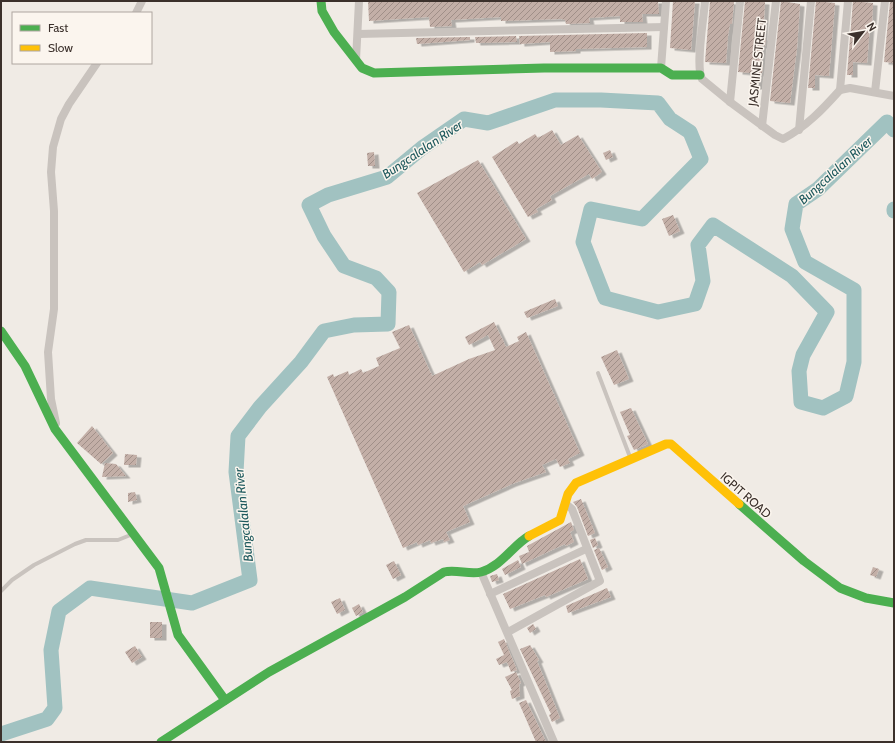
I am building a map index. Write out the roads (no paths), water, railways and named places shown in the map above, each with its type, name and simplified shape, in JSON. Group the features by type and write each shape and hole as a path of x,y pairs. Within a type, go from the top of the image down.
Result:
{"street":[{"path":"136,12 142,1"},
{"path":"321,1 322,11 327,22 356,60 367,71 387,73 544,68 661,68 666,73 672,74 700,72"},
{"path":"356,60 359,1"},
{"path":"661,68 666,1"},
{"path":"705,1 700,72 705,83 762,126 783,139 799,130 823,109 840,90 848,1"},
{"path":"730,102 740,1"},
{"name":"JASMINE STREET","path":"762,126 776,1"},
{"path":"799,130 811,1"},
{"path":"875,92 885,1"},
{"path":"358,34 664,27"},
{"path":"58,434 51,399 48,352 54,309 53,147 55,135 66,109 96,64"},
{"path":"840,90 850,88 894,96"},
{"path":"1,331 25,366 58,434 136,533 159,568 174,626 183,643 224,700"},
{"name":"IGPIT ROAD","path":"566,504 571,489 581,480 666,444 672,444 804,561 840,588 866,598 894,602"},
{"path":"161,742 224,700 270,672 405,597 444,572 451,570 481,572 507,557 522,540 560,520 566,504 572,509 586,549 600,581 508,632"},
{"path":"490,594 586,549"},
{"path":"481,572 554,742"}],"lane":[{"path":"598,373 631,458"},
{"path":"1,591 12,580 34,565 75,544 86,540 118,540 136,533"}],"waterway":[{"name":"Bungcalalan River","path":"1,734 47,719 55,708 51,650 59,611 90,588 192,603 250,580 236,472 238,436 260,407 301,362 324,331 354,325 388,324 389,292 376,278 344,266 324,236 309,205 328,195 387,177 422,148 464,119 488,123 555,100 601,100 658,103 670,119 690,132 701,159 642,219 591,209 583,242 605,298 658,312 695,304 703,281 698,245 713,225 792,276 827,312 803,355 799,371 801,402 823,408 846,396 854,362 854,290 805,262 792,229 796,204 818,189 887,122 894,130"}]}
